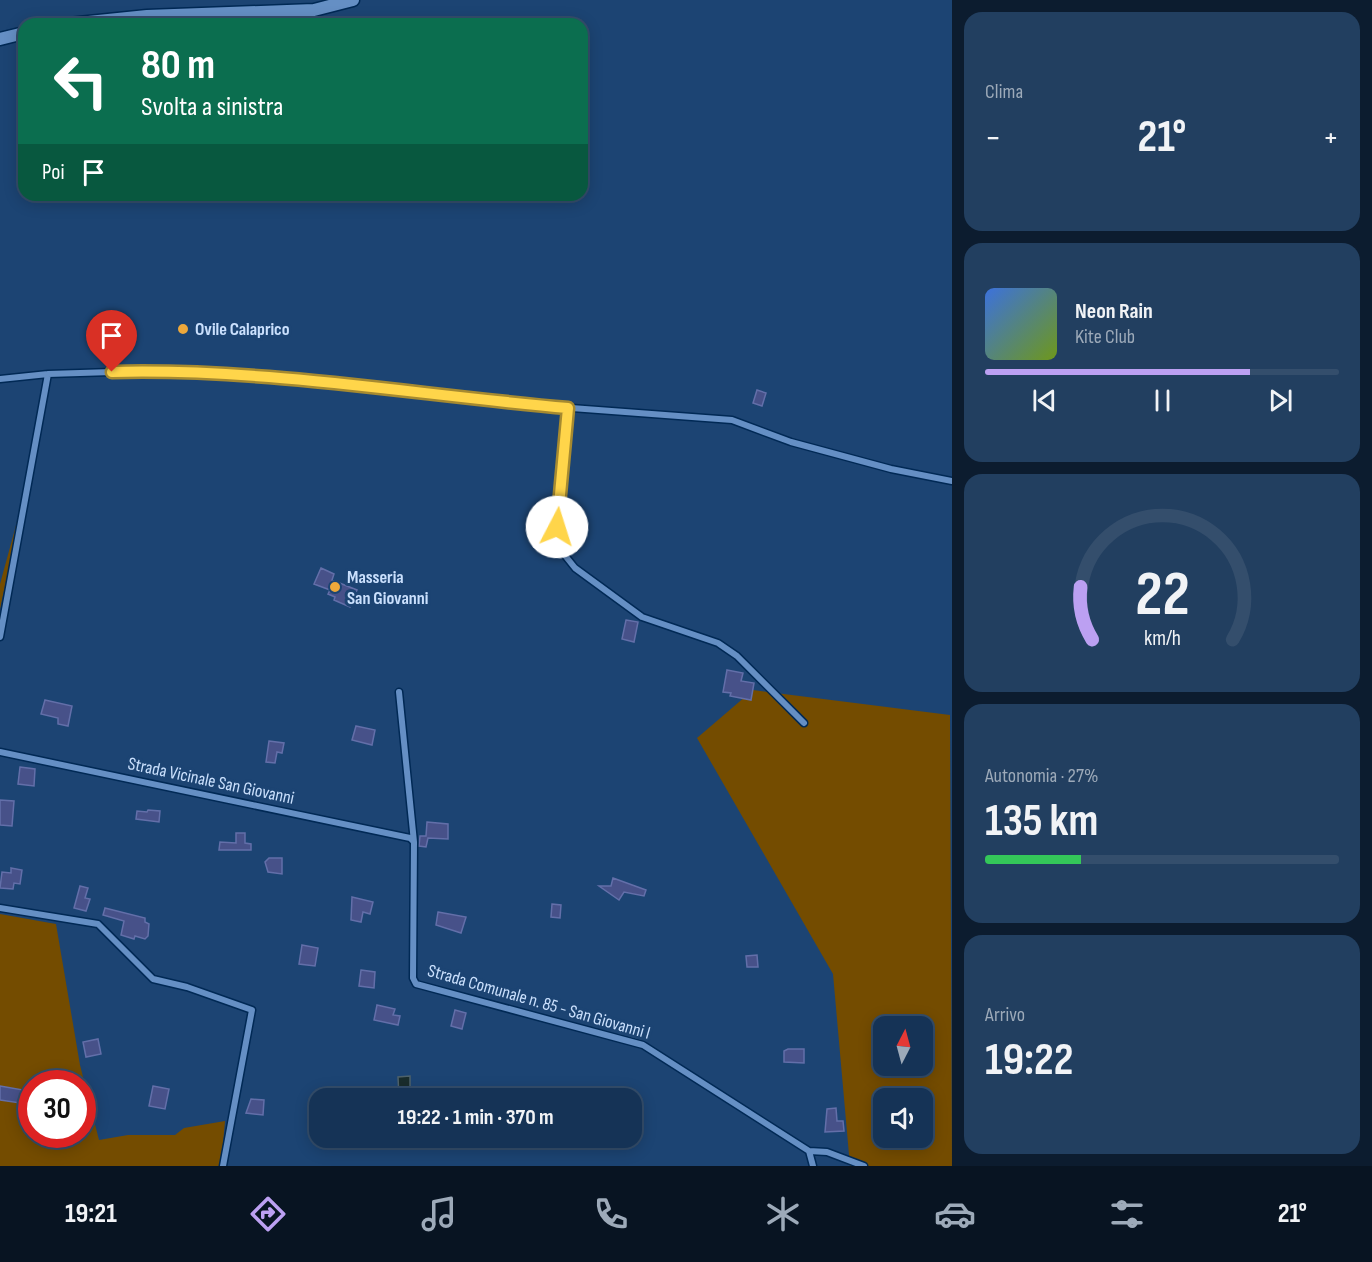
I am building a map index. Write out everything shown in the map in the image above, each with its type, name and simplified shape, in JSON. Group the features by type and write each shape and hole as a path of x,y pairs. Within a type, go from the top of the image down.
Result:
{"street":[{"path":"128,18 314,10 352,0"},
{"path":"0,39 18,34"},
{"path":"0,379 48,374 176,370 568,408 732,420 791,442 952,481"},
{"path":"0,637 48,374"},
{"path":"568,408 557,527 563,553 575,568 642,617 659,625 684,630 718,642 737,656 804,723"},
{"name":"Strada Comunale n. 85 - San Giovanni I","path":"399,692 414,842 413,978 416,984 643,1045 809,1151 827,1152 864,1166"},
{"name":"Strada Vicinale San Giovanni","path":"0,752 410,838 414,842"},
{"path":"0,908 98,924 153,980 187,987 252,1010 223,1166"},
{"path":"809,1151 813,1166"}],"shaded area":[{"path":"24,496 0,609 0,584"},
{"path":"753,690 950,715 952,1166 850,1166 833,974 697,738"},
{"path":"0,914 56,924 81,1070 18,1070 18,1148 96,1148 96,1128 99,1140 128,1135 175,1135 184,1128 225,1121 221,1166 0,1166"},
{"path":"410,1076 410,1088 399,1088 398,1077"}],"building":[{"path":"757,390 766,393 762,406 753,403"},
{"name":"Masseria San Giovanni","path":"321,568 334,574 332,580 357,590 350,607 334,600 335,597 328,594 330,590 314,584"},
{"path":"626,620 638,622 634,642 622,639"},
{"path":"727,670 743,673 741,681 754,683 751,700 730,696 731,693 723,692"},
{"path":"45,700 72,706 68,726 58,724 58,718 41,714"},
{"path":"356,726 375,730 372,745 352,740"},
{"path":"269,741 284,743 282,753 277,752 275,763 266,762"},
{"path":"20,767 35,769 34,786 18,784"},
{"path":"0,800 14,801 12,826 0,825"},
{"path":"148,810 160,811 159,822 136,819 137,811 147,812"},
{"path":"427,822 448,824 448,839 428,838 426,847 419,846 420,836 426,836"},
{"path":"236,833 245,833 245,843 251,844 251,850 219,850 220,842 236,843"},
{"path":"269,858 282,858 282,874 268,872 265,862"},
{"path":"11,868 22,870 20,884 14,883 13,889 0,888 2,872 11,873"},
{"path":"613,878 646,890 644,896 624,892 619,900 599,886 611,886"},
{"path":"80,886 88,888 85,898 90,899 86,911 74,908"},
{"path":"352,897 373,902 370,914 363,912 361,922 351,920"},
{"path":"552,904 561,905 560,918 551,917"},
{"path":"105,908 145,918 145,922 149,924 148,936 145,939 135,936 134,939 121,935 124,921 103,915"},
{"path":"438,912 466,917 461,933 436,925"},
{"path":"302,945 318,948 315,966 299,964"},
{"path":"757,955 758,967 747,967 746,956"},
{"path":"361,970 375,972 374,988 359,986"},
{"path":"377,1005 395,1009 393,1015 400,1016 398,1025 374,1020"},
{"path":"455,1010 466,1013 462,1029 451,1026"},
{"path":"98,1039 101,1054 86,1057 83,1042"},
{"path":"804,1049 804,1063 784,1062 784,1051"},
{"path":"0,1086 18,1089 18,1103 0,1100"},
{"path":"153,1086 169,1089 165,1109 149,1106"},
{"path":"251,1099 264,1100 263,1115 246,1113"},
{"path":"836,1108 837,1121 843,1121 844,1131 825,1132 827,1109"}],"place":[{"name":"Ovile Calaprico","path":"183,329"},
{"name":"Masseria San Giovanni","path":"335,587"}],"route":[{"path":"112,372 176,370 568,408 557,527"}]}
